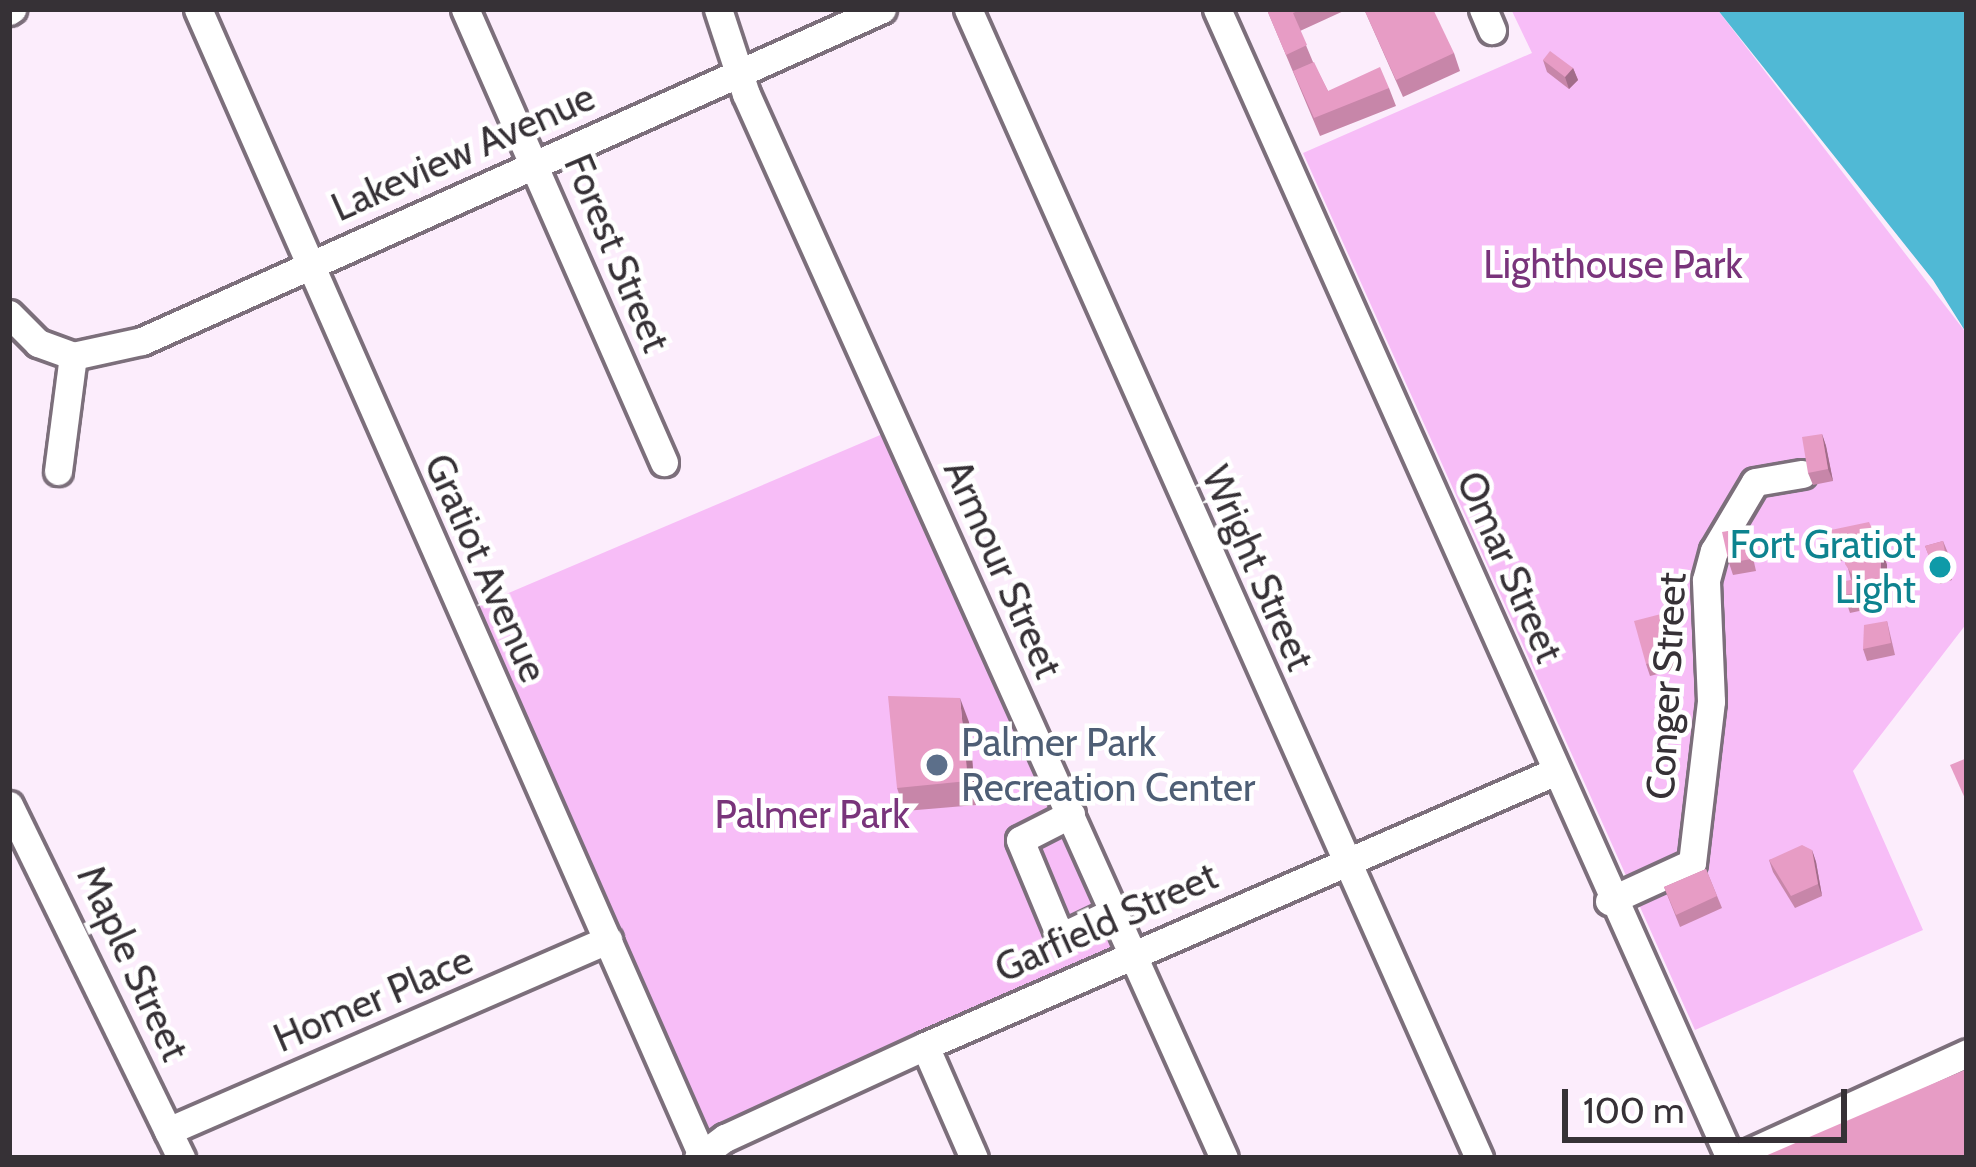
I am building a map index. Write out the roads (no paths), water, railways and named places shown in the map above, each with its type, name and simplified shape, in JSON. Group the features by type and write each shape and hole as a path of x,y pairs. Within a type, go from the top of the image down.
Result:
{"street":[{"name":"Gratiot Avenue","path":"198,9 701,1157"},
{"name":"Forest Street","path":"465,9 664,462"},
{"name":"Armour Street","path":"718,9 741,72 1224,1158"},
{"name":"Lakeview Avenue","path":"73,356 142,341 882,9"},
{"name":"Wright Street","path":"968,9 1479,1158"},
{"name":"Omar Street","path":"1217,9 1610,901 1734,1158"},
{"path":"9,314 38,343 73,356 58,471"},
{"name":"Conger Street","path":"1610,901 1692,863 1711,701 1710,566 1755,482 1802,474"},
{"name":"Garfield Street","path":"701,1157 725,1138 925,1046 1344,857 1554,772"},
{"name":"Maple Street","path":"9,805 181,1158"},
{"path":"1071,814 1020,840 1048,910 1057,929 1070,933 1115,911"},
{"name":"Homer Place","path":"168,1130 608,940"},
{"path":"925,1046 974,1158"},
{"path":"1734,1158 1967,1053"}],"water":[{"path":"1717,9 1967,9 1967,334 1933,280"}],"place":[{"name":"Fort Gratiot Light","path":"1940,567"},
{"name":"Palmer Park Recreation Center","path":"937,765"}],"park label":[{"name":"Lighthouse Park","path":"1613,264"},
{"name":"Palmer Park","path":"812,814"}]}
